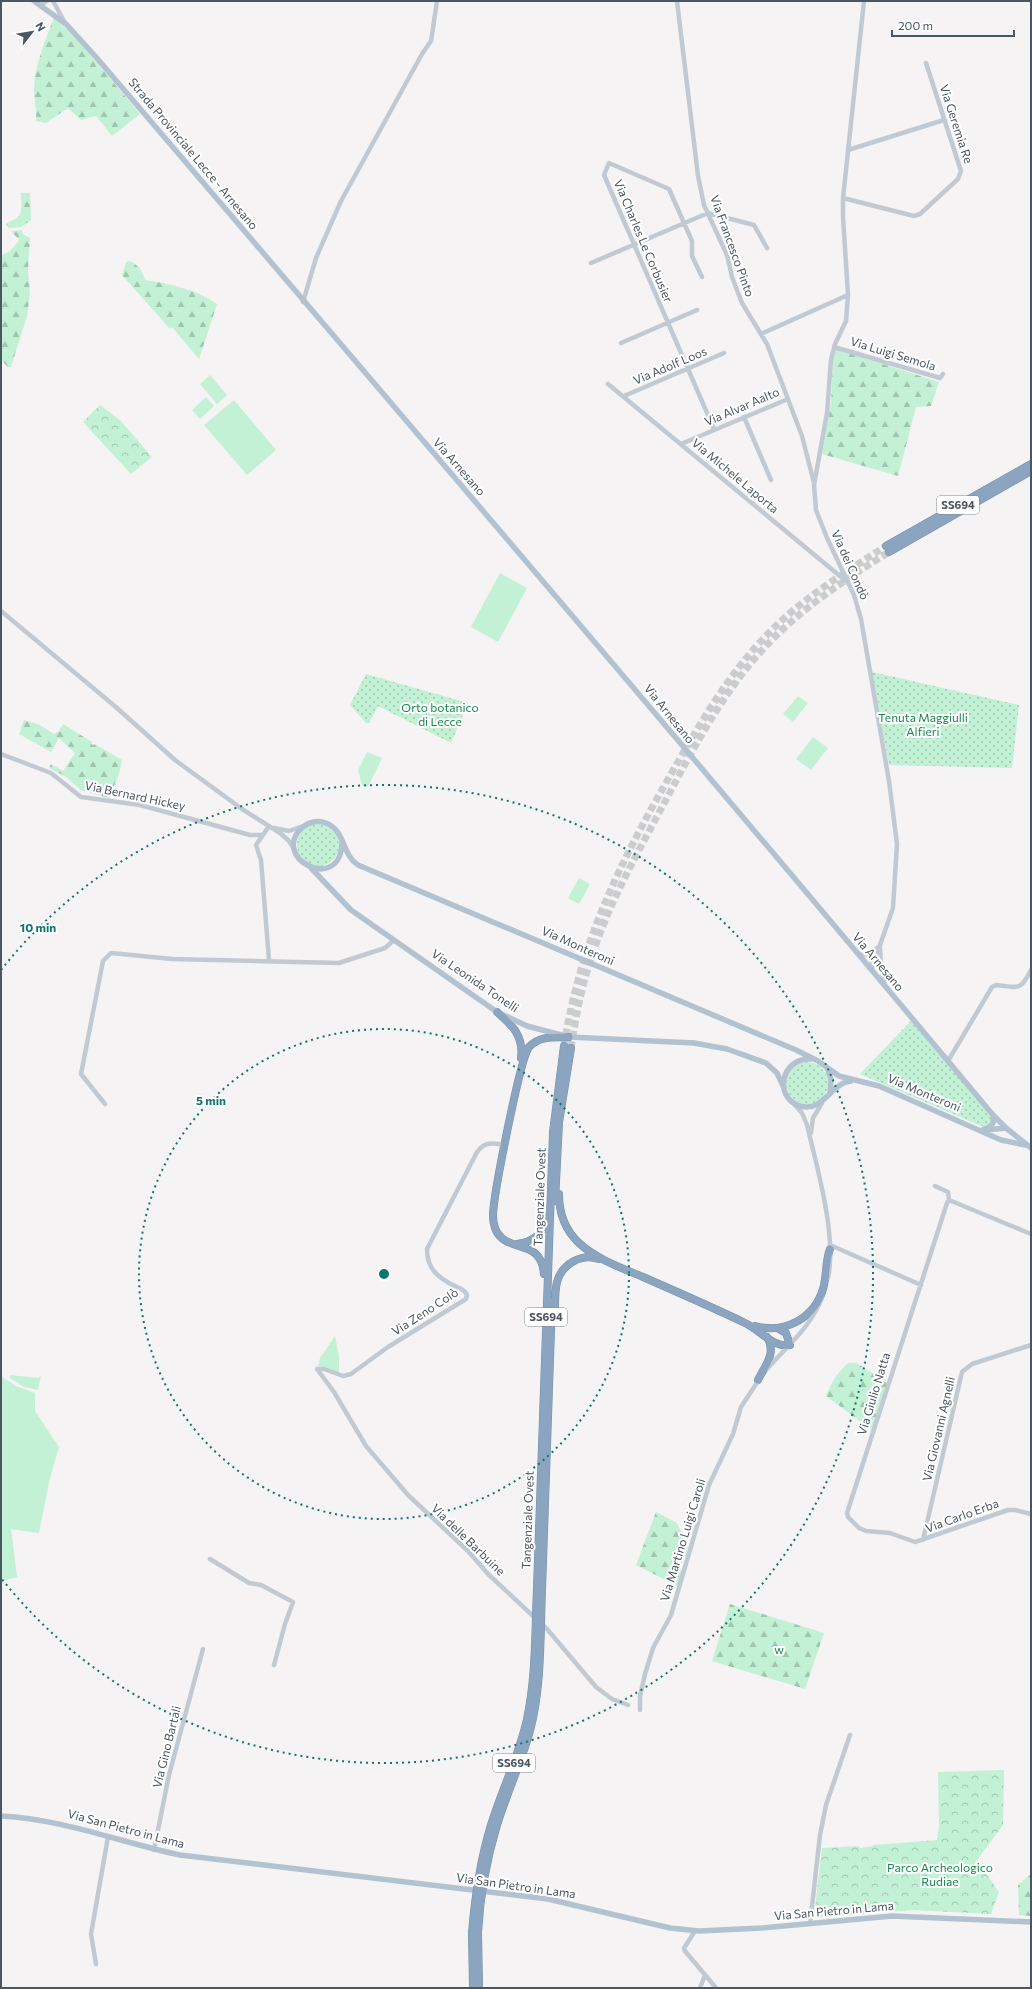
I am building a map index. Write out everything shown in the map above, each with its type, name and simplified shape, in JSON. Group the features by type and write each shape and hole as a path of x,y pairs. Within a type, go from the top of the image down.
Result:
{"highway":[{"name":"SS694","path":"1031,464 888,549 1031,471"},
{"path":"497,1012 510,1023 518,1034 521,1044 521,1066"},
{"path":"569,1037 539,1040 526,1051 521,1066 505,1145 493,1216 495,1229 504,1240 537,1253 544,1266 543,1332 548,1340 553,1337 556,1288 562,1271 573,1261 581,1258 596,1258 613,1264 747,1324 777,1344 790,1345 786,1333 779,1329"},
{"name":"Tangenziale Ovest","path":"473,1988 475,1933 490,1848 524,1751 534,1710 539,1673 539,1589 548,1340 558,1134 568,1047 556,1105 551,1168 548,1340"},
{"path":"558,1134 560,1143 560,1206 563,1220 570,1233 579,1243 613,1264"},
{"path":"517,1244 539,1235 545,1225 549,1172 551,1168"},
{"path":"747,1324 769,1329 779,1329 796,1323 815,1305 823,1289 830,1247"},
{"path":"758,1380 771,1354 769,1341 764,1334"},
{"name":"Tangenziale Ovest","path":"475,1933 479,1988"}],"main road":[{"name":"Strada Provinciale Lecce - Arnesano","path":"34,1 42,3 66,24 327,329"},
{"name":"Via Arnesano","path":"327,329 587,632 686,753 993,1115"},
{"name":"Via Monteroni","path":"306,825 318,821 331,825 337,830 350,858 358,865 814,1059 839,1076 879,1086 982,1129 995,1137 1029,1147"},
{"path":"306,825 296,836 296,852 299,859 310,868 324,868 336,862 342,849 342,842"},
{"name":"Via Leonida Tonelli","path":"310,868 347,906 497,1012 527,1026 569,1037 694,1043 721,1047 766,1062 777,1073 784,1088"},
{"path":"814,1059 803,1059 793,1063 786,1072 784,1088 790,1100 806,1107 823,1101"},
{"path":"828,1069 831,1080 829,1094"},
{"name":"Via Monteroni","path":"823,1101 840,1084 859,1081"},
{"name":"Via Monteroni","path":"993,1115 1029,1147"},
{"path":"982,1129 991,1126 994,1119 993,1115"},
{"name":"Via Monteroni","path":"982,1129 1006,1128"},
{"path":"995,1137 1003,1134 1006,1128"},
{"name":"Via San Pietro in Lama","path":"1,1816 57,1822 154,1850 207,1859 548,1899 670,1928 695,1931 715,1931 810,1924 892,1916 1031,1922"}],"street":[{"path":"42,3 47,1"},
{"path":"52,1 66,24"},
{"path":"304,302 316,258 341,201 422,54 431,41 438,1"},
{"name":"Via Francesco Pinto","path":"677,1 698,176 704,205 727,255 732,277 742,303 767,344 802,436 814,485"},
{"name":"Via dei Condò","path":"864,1 843,198 848,295 846,321 834,347 831,360 827,413 814,485 816,510 827,538 849,584 866,638 889,781 897,844 894,908 880,945 869,968"},
{"name":"Via Geremia Re","path":"843,198 914,216 920,214 958,179 960,171 926,63"},
{"path":"848,150 944,120"},
{"name":"Via Charles Le Corbusier","path":"702,277 692,256 692,241 669,189 609,163 604,175 714,430"},
{"path":"591,263 708,212 754,226 758,229 767,248"},
{"path":"761,334 848,295"},
{"path":"621,343 697,310"},
{"name":"Via Luigi Semola","path":"834,347 940,378 943,374"},
{"name":"Via Adolf Loos","path":"624,396 724,353"},
{"name":"Via Michele Laporta","path":"608,384 849,584"},
{"name":"Via Alvar Aalto","path":"681,444 788,398"},
{"path":"744,417 771,480"},
{"path":"1,611 117,708 175,760 242,809 270,826 289,841 296,852"},
{"name":"Via Bernard Hickey","path":"1,754 51,773 81,797 140,805 250,834 263,835"},
{"path":"270,826 289,831 306,825"},
{"path":"269,960 261,860 256,845 270,826"},
{"path":"105,1104 81,1074 102,964 106,956 117,953 172,959 259,962 269,960 278,962 344,962 384,948 394,940"},
{"path":"855,951 862,955 870,954 880,945"},
{"name":"Via dei Condò","path":"880,945 881,972 887,989"},
{"path":"948,1061 992,987 996,985 1018,988 1022,985 1031,970"},
{"name":"Via Martino Luigi Caroli","path":"640,1710 640,1696 653,1648 671,1615 709,1485 732,1434 741,1407 758,1380 808,1325 820,1305 825,1291 830,1269 830,1247 811,1142 805,1119 790,1100"},
{"name":"Via Martino Luigi Caroli","path":"811,1142 811,1124 815,1112 823,1101"},
{"name":"Via Zeno Colò","path":"317,1369 322,1368 343,1376 351,1374 388,1347 466,1299 468,1295 464,1291 444,1280 434,1272 428,1260 427,1249 477,1152 485,1144 490,1143 505,1145"},
{"path":"935,1186 948,1192 950,1200 1031,1234"},
{"name":"Via Giulio Natta","path":"923,1540 908,1541 890,1533 866,1531 850,1521 848,1513 947,1203 950,1200"},
{"path":"830,1247 921,1285"},
{"name":"Via Giovanni Agnelli","path":"923,1540 962,1372 972,1364 1031,1345"},
{"name":"Via delle Barbuine","path":"317,1369 334,1392 366,1446 408,1496 468,1551 488,1574 547,1629 596,1687 612,1699 628,1705"},
{"name":"Via Carlo Erba","path":"923,1540 1008,1510 1031,1514"},
{"path":"210,1559 249,1583 261,1585 293,1602 274,1664"},
{"name":"Via Gino Bartali","path":"154,1850 168,1775 203,1649"},
{"path":"810,1924 820,1835 826,1805 850,1735"},
{"path":"96,1964 91,1934 108,1837"},
{"path":"695,1931 684,1948 685,1952 716,1988"},
{"path":"700,1988 705,1975"}],"green space":[{"path":"54,17 77,39 140,114 112,136 96,116 81,120 68,108 46,123 36,121 34,90 36,71"},
{"path":"21,193 30,193 31,220 21,227 9,228 6,224 19,216 21,207"},
{"path":"22,230 23,234 30,238 28,270 30,294 27,316 11,367 8,367 1,360 1,256 11,250 19,240 11,231"},
{"path":"129,261 140,268 145,280 164,283 200,294 217,304 199,359 172,327 170,329 122,275 126,262"},
{"path":"836,349 939,382 931,406 916,407 898,476 822,454 831,402 833,360"},
{"path":"210,375 227,395 217,404 200,384"},
{"path":"206,397 214,406 200,419 192,410"},
{"path":"234,400 276,450 247,475 204,425"},
{"path":"100,405 121,421 152,457 131,474 83,422"},
{"path":"500,573 527,588 498,642 471,627"},
{"name":"Tenuta Maggiulli Alfieri","path":"872,672 1019,705 1012,768 889,765"},
{"name":"Orto botanico di Lecce","path":"366,674 468,703 451,743 378,706 369,723 366,723 350,705"},
{"path":"798,696 808,703 793,722 783,714"},
{"path":"24,720 40,725 54,734 59,731 63,724 92,742 91,744 95,744 122,760 119,774 109,798 81,790 66,777 49,768 51,764 63,771 75,753 59,738 51,752 19,734"},
{"path":"813,737 828,748 811,770 796,759"},
{"path":"367,752 382,758 369,785 366,787 362,785 358,770"},
{"path":"314,824 322,824 330,827 336,833 339,845 336,857 330,863 322,866 314,866 306,863 300,857 297,849 297,841 300,833 306,827"},
{"path":"579,878 590,884 579,904 568,898"},
{"path":"911,1021 988,1111 992,1119 990,1125 981,1126 860,1074"},
{"path":"803,1062 811,1062 819,1065 825,1071 828,1083 825,1095 819,1101 811,1104 803,1104 795,1101 789,1095 786,1087 786,1079 789,1071 795,1065"},
{"path":"335,1336 339,1356 339,1373 318,1366 320,1358"},
{"path":"849,1363 857,1363 887,1383 872,1430 826,1396 835,1378"},
{"path":"10,1375 38,1378 41,1375 38,1390 24,1387 10,1378"},
{"path":"1,1376 16,1386 35,1393 35,1411 59,1447 50,1478 39,1533 11,1529 17,1577 1,1581"},
{"path":"656,1512 677,1523 688,1548 679,1570 682,1571 678,1586 636,1565"},
{"name":"w","path":"730,1604 824,1633 805,1689 712,1661"},
{"name":"Parco Archeologico Rudiae","path":"1004,1770 1003,1825 975,1863 983,1869 999,1892 991,1914 913,1910 822,1917 814,1916 822,1848 859,1846 860,1848 873,1845 937,1840 939,1827 938,1772"},
{"path":"1031,1874 1031,1916 1019,1915 1018,1885"}],"tunnel":[{"path":"564,1046 571,1007 581,971 592,935 606,901 621,868 656,801 721,691 763,639 791,612 844,573 886,546"},
{"path":"571,1048 577,1012 586,976 600,933 627,873 704,730 747,668 781,631 847,579 889,552"}]}
